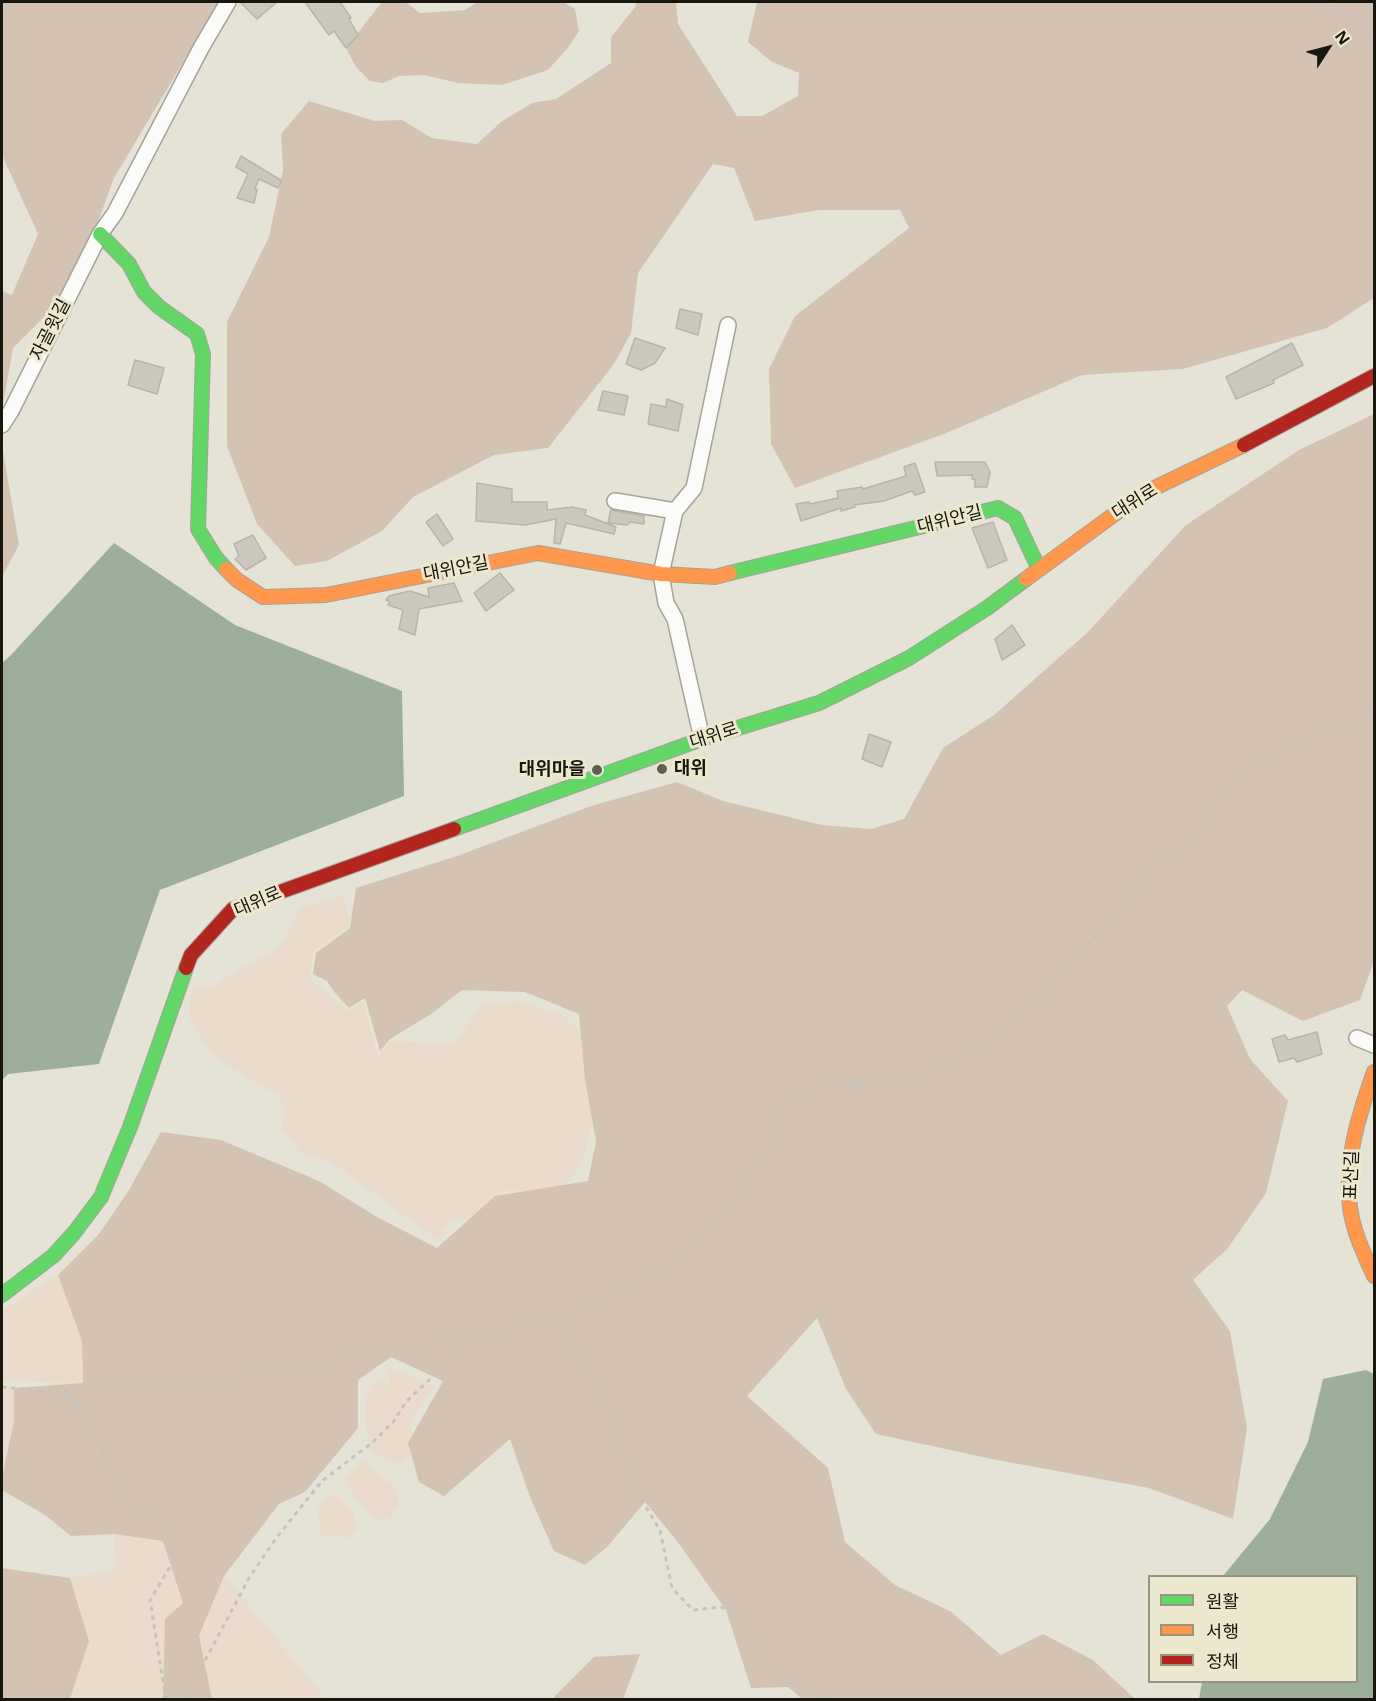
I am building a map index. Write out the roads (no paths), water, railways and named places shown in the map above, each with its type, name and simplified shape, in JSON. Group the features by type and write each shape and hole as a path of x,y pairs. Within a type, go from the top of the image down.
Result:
{"main road":[{"name":"대위안길","path":"100,234 129,264 144,292 159,307 197,334 203,354 198,529 216,558 237,580 262,597 326,595 538,553 661,574 715,577 998,508 1015,518 1039,569"},
{"name":"대위로","path":"2,1295 53,1256 101,1197 130,1127 191,955 233,909 702,739 819,702 859,684 919,652 987,608 1143,494 1258,438 1374,376"},
{"name":"표산길","path":"1374,1072 1354,1136 1348,1199 1361,1250 1374,1276"}],"street":[{"name":"자골윗길","path":"2,425 100,234 115,213 201,48 228,2"},
{"path":"702,739 675,619 666,603 661,574 675,511 694,488 728,324"},
{"path":"615,501 675,511"},
{"path":"1357,1038 1374,1046"}],"place":[{"name":"대위","path":"662,769"},
{"name":"대위마을","path":"597,770"}]}
